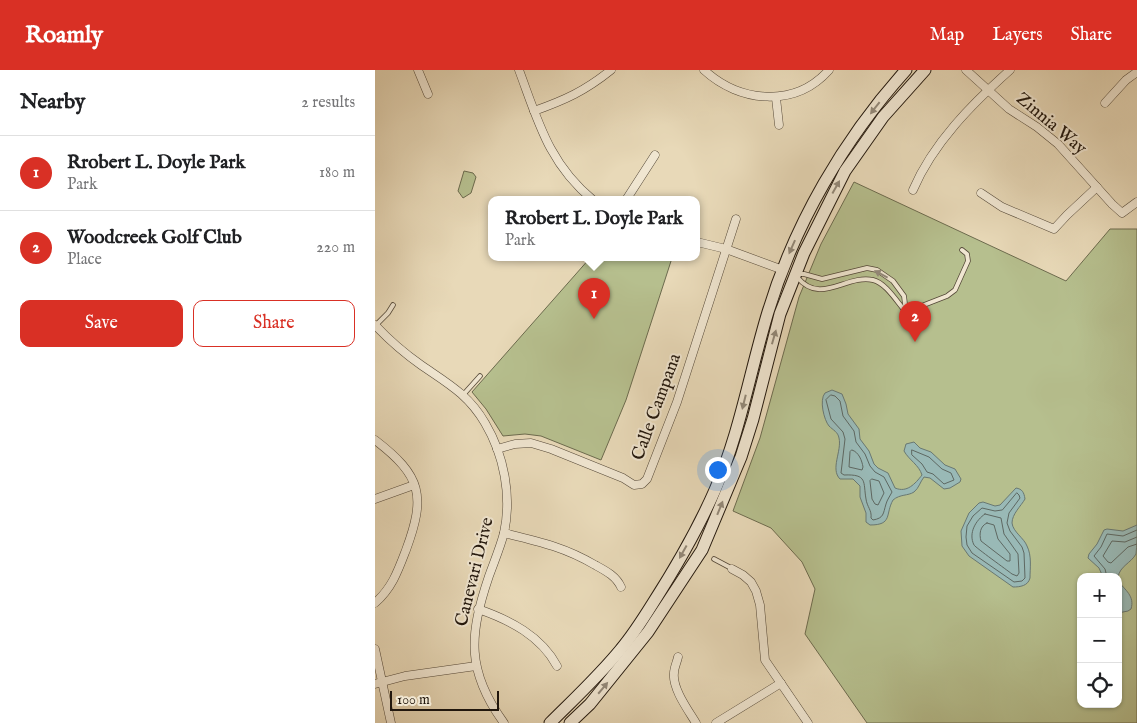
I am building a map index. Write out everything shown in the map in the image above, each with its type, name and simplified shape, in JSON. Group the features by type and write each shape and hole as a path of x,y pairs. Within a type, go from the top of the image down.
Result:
{"main road":[{"path":"550,723 579,696 622,648 667,582 700,522 716,489 730,450 769,311 783,270 802,226 834,166 873,109 906,70"},
{"path":"570,723 590,704 642,640 702,550 741,457 753,419 780,314 795,274 822,214 845,171 883,117 925,70"},
{"path":"783,270 795,274"}],"street":[{"path":"418,70 428,94"},
{"path":"519,70 546,141 569,178 589,196"},
{"path":"534,111 574,96 590,87 611,70"},
{"path":"704,70 717,81 740,92 753,96 776,98 787,96 808,87 829,70"},
{"name":"Zinnia Way","path":"966,70 1009,109 1037,127 1058,144 1111,204 1122,213 1137,202"},
{"path":"913,190 925,165 959,120 1010,70"},
{"path":"1105,103 1126,80 1137,72"},
{"path":"776,98 779,125"},
{"path":"629,196 655,155"},
{"path":"981,193 1002,207 1054,229 1097,187"},
{"name":"Calle Campana","path":"497,450 515,444 531,443 551,449 623,478 634,485 641,484 647,479 668,427 736,220"},
{"path":"700,243 726,249 783,270"},
{"name":"Canevari Drive","path":"375,325 410,357 452,385 463,395 485,423 497,450 506,488 507,504 503,533 478,609 474,637 476,666 483,689 504,723"},
{"path":"375,440 404,466 414,485 418,505 415,526 394,581 375,603"},
{"path":"375,499 414,485"},
{"path":"503,533 544,542 571,552 608,572 621,587"},
{"path":"732,568 751,582 756,591 765,660 808,723"},
{"path":"478,609 504,619 533,636 552,655 557,666"},
{"path":"375,650 379,683 391,723"},
{"path":"678,658 673,674 679,694 696,723"},
{"path":"379,683 476,666"},
{"path":"716,723 781,683"}],"lane":[{"path":"906,312 947,296 955,290 968,262 967,254 962,250"},
{"path":"795,274 805,274 822,279 867,268 877,270 893,281 904,296 906,312"},
{"path":"795,274 803,283 823,290 862,280 873,280 887,290 906,312"},
{"path":"375,325 388,313 393,305"},
{"path":"463,395 480,376"},
{"path":"714,558 732,568"}],"green space":[{"path":"464,171 473,173 476,177 471,193 463,198 458,191"},
{"path":"854,182 1066,281 1110,229 1137,229 1137,723 867,723 805,634 815,589 802,562 771,528 733,511 760,438 799,297 821,244"},
{"path":"587,261 671,261 626,400 601,460 541,436 525,434 503,436 486,409 472,392"}],"water":[{"path":"832,390 842,394 848,414 859,429 860,439 869,451 874,464 888,473 895,488 907,488 914,484 922,475 919,468 904,451 906,444 914,442 920,448 931,452 945,465 955,469 961,479 960,482 944,489 930,478 924,477 914,492 893,500 885,521 870,525 866,522 866,513 860,497 860,486 853,479 840,479 837,475 836,465 839,438 827,423 822,405 825,393"},
{"path":"1016,488 1022,491 1025,499 1015,513 1012,523 1014,529 1024,540 1030,554 1030,578 1026,584 1013,587 969,556 962,546 961,531 969,513 979,503 1000,505"},
{"path":"1137,525 1136,554 1119,573 1101,573 1099,568 1088,558 1089,554 1104,530 1123,531"},
{"path":"1122,586 1132,600 1131,609 1122,612"}],"place":[{"name":"Rrobert L. Doyle Park","path":"594,319"},
{"name":"Woodcreek Golf Club","path":"915,342"}]}
